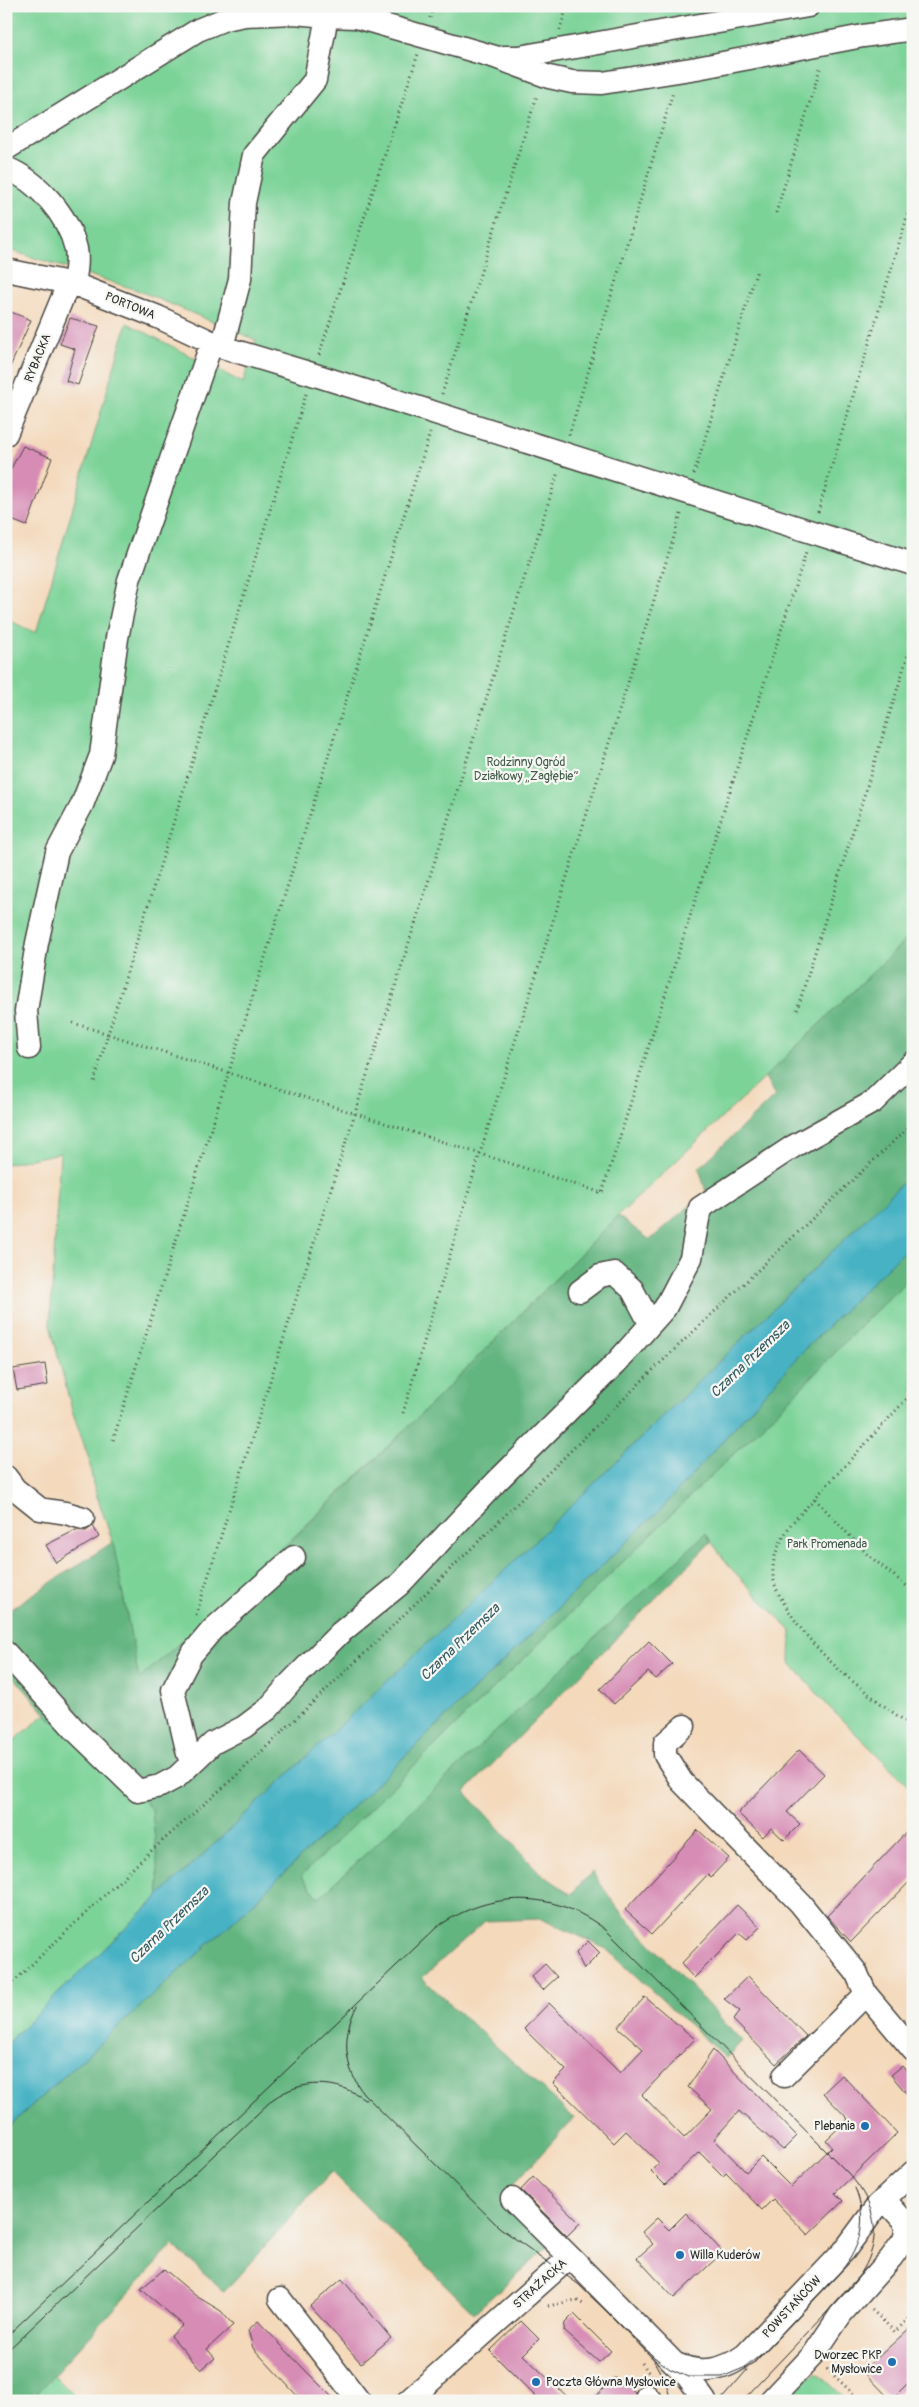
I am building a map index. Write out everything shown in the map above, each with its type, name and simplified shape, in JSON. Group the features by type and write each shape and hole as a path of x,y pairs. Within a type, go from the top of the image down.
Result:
{"street":[{"path":"495,57 519,57 553,52 808,6"},
{"path":"29,1048 26,1011 57,852 82,805 101,755 117,638 129,580 240,279 244,204 254,156 315,80 328,11"},
{"path":"6,149 198,30 225,19 245,15 328,11 356,17 495,57 544,75 572,82 602,83 913,29"},
{"name":"RYBACKA","path":"6,168 39,189 61,214 76,248 77,268 6,434"},
{"name":"PORTOWA","path":"6,270 72,283 158,317 217,345 913,564"},
{"path":"6,1653 75,1730 138,1791 160,1786 177,1776 213,1744 244,1727 268,1709 291,1682 340,1633 399,1585 497,1481 616,1363 650,1323 666,1308 691,1258 700,1208 794,1146 873,1102 913,1063"},
{"path":"580,1291 600,1276 614,1273 632,1289 650,1323"},
{"path":"6,1476 15,1489 40,1509 66,1512 83,1518"},
{"path":"193,1760 188,1754 174,1690 191,1655 212,1630 294,1557"},
{"path":"684,1726 665,1743 664,1755 682,1782 800,1903 856,1972 866,1994 913,2050"},
{"path":"784,2076 866,1994"},
{"name":"POWSTAŃCÓW","path":"676,2364 694,2370 716,2370 734,2363 745,2355 844,2251 884,2199 913,2172"},
{"path":"512,2199 570,2257"},
{"path":"770,2401 814,2354 841,2314 891,2258 904,2240 907,2228 902,2219 884,2199"},
{"name":"STRAŻACKA","path":"408,2401 570,2257 676,2364 698,2388 705,2401"},
{"path":"280,2299 359,2401"}],"path":[{"path":"94,1082 312,374 433,6"},
{"path":"776,213 828,43"},
{"path":"202,1641 194,1632 192,1626 564,454 679,71"},
{"path":"113,1440 544,75"},
{"path":"73,1024 229,1072 602,1193 812,532 913,197"},
{"path":"403,1413 480,1153 757,270"},
{"path":"798,1010 913,639"},
{"path":"6,1988 152,1850 236,1776 633,1390 913,1124"},
{"path":"913,1392 791,1524 778,1548 773,1568 777,1591 797,1625 812,1644 849,1680 913,1727"},
{"path":"815,1499 867,1554 913,1591"},
{"path":"516,2306 533,2309 576,2300 589,2309"},
{"path":"873,2311 895,2332 913,2314"},
{"path":"637,2356 650,2392"},
{"path":"826,2368 861,2401"}],"green space":[{"name":"Rodzinny Ogród Działkowy „Zagłębie”","path":"6,6 913,6 913,933 618,1216 415,1420 268,1562 139,1680 113,1543 93,1484 89,1459 72,1410 50,1325 60,1153 6,1164 6,619 36,633 127,323 243,383 256,340 137,290 6,249"},
{"path":"913,933 913,1173 503,1572 160,1895 152,1809 46,1714 6,1668 6,1612 113,1542 139,1679 323,1510 618,1216 650,1240 706,1192 699,1168 775,1096 765,1077"},
{"path":"913,1242 913,1275 869,1317 801,1388 301,1876 319,1898 706,1533 711,1542 465,1792 540,1873 571,1894 592,1872 619,1910 742,2041 726,2058 604,1947 541,1919 485,1921 422,1978 574,2118 501,2198 548,2246 474,2313 331,2172 224,2292 173,2245 30,2401 6,2401 6,2129 248,1908 665,1505 800,1354"},
{"name":"Park Promenada","path":"913,1275 913,1790 829,1707 790,1662 791,1631 728,1565 706,1534 319,1898 301,1876 801,1388 869,1317"},
{"path":"46,1714 152,1809 160,1895 6,2044 6,1747"},
{"path":"816,2373 848,2401 795,2401 790,2396 811,2375"},
{"path":"53,2374 79,2401 30,2401"}],"water":[{"name":"Czarna Przemsza","path":"913,1173 913,1242 800,1354 665,1505 248,1908 6,2129 6,2044 160,1895 503,1572"}],"building":[{"path":"6,310 31,320 6,376"},
{"path":"70,318 99,326 78,385 66,381 75,349 60,344"},
{"path":"23,446 52,458 27,526 6,518 6,478"},
{"path":"45,1364 48,1385 17,1390 13,1369"},
{"path":"93,1526 99,1537 56,1563 46,1545 76,1530 86,1531"},
{"path":"649,1641 672,1664 656,1679 648,1672 614,1704 600,1689"},
{"path":"799,1750 824,1774 787,1812 800,1824 784,1840 771,1828 763,1837 738,1813"},
{"path":"913,1825 913,1878 851,1942 827,1916"},
{"path":"698,1830 729,1858 711,1877 708,1874 652,1934 625,1910"},
{"path":"737,1905 760,1927 747,1940 739,1933 694,1978 681,1964"},
{"path":"588,1941 600,1953 584,1969 576,1953"},
{"path":"545,1964 557,1977 543,1990 531,1977"},
{"path":"748,1976 806,2036 776,2064 733,2020 740,2011 724,1999"},
{"path":"645,1997 695,2039 642,2095 684,2138 712,2109 688,2087 713,2050 797,2136 783,2150 739,2111 714,2139 746,2172 761,2157 791,2187 832,2147 826,2140 848,2119 823,2093 842,2075 897,2133 835,2193 843,2201 808,2235 773,2199 762,2210 726,2173 723,2176 699,2152 665,2185 651,2171 659,2163 626,2131 614,2143 553,2083 566,2070 524,2029 549,2003 620,2073 643,2049 618,2027"},
{"path":"902,2066 913,2078 913,2101 891,2075"},
{"path":"533,2177 580,2223 567,2236 521,2190"},
{"name":"Willa Kuderów","path":"686,2213 723,2252 674,2298 637,2258 653,2244 642,2232 657,2218 669,2230"},
{"path":"164,2269 196,2296 221,2311 233,2325 207,2349 215,2358 201,2370 171,2336 183,2325 141,2289"},
{"path":"342,2279 391,2338 361,2363 310,2306"},
{"path":"574,2314 611,2351 599,2362 564,2331 565,2323"},
{"path":"258,2321 336,2401 302,2401 253,2348 248,2330"},
{"path":"521,2321 539,2339 523,2355 572,2401 540,2401 490,2351"},
{"name":"Dworzec PKP Mysłowice","path":"913,2325 913,2378 891,2400 863,2371"},
{"name":"Poczta Główna Mysłowice","path":"613,2378 620,2379 635,2392 635,2401 592,2401"}],"tram line":[{"path":"6,2337 437,1927 479,1906 500,1901 522,1899 543,1901 565,1907 586,1917 606,1930 848,2173 868,2202 873,2217 874,2232 873,2246 868,2261 848,2290 742,2401"},
{"path":"357,2006 349,2028 347,2051 352,2073 363,2093 499,2227 578,2284 654,2357 670,2369 688,2377 722,2377 746,2367 766,2350"},
{"path":"6,2352 273,2099 284,2092 296,2088 320,2084 343,2088 366,2100"},
{"path":"763,2353 848,2262 858,2242 862,2221 859,2199 855,2188"},
{"path":"654,2361 666,2383 671,2401"},
{"path":"720,2401 747,2370"}],"place":[{"name":"Plebania","path":"865,2126"},
{"name":"Willa Kuderów","path":"680,2255"},
{"name":"Dworzec PKP Mysłowice","path":"892,2362"},
{"name":"Poczta Główna Mysłowice","path":"536,2382"}]}
